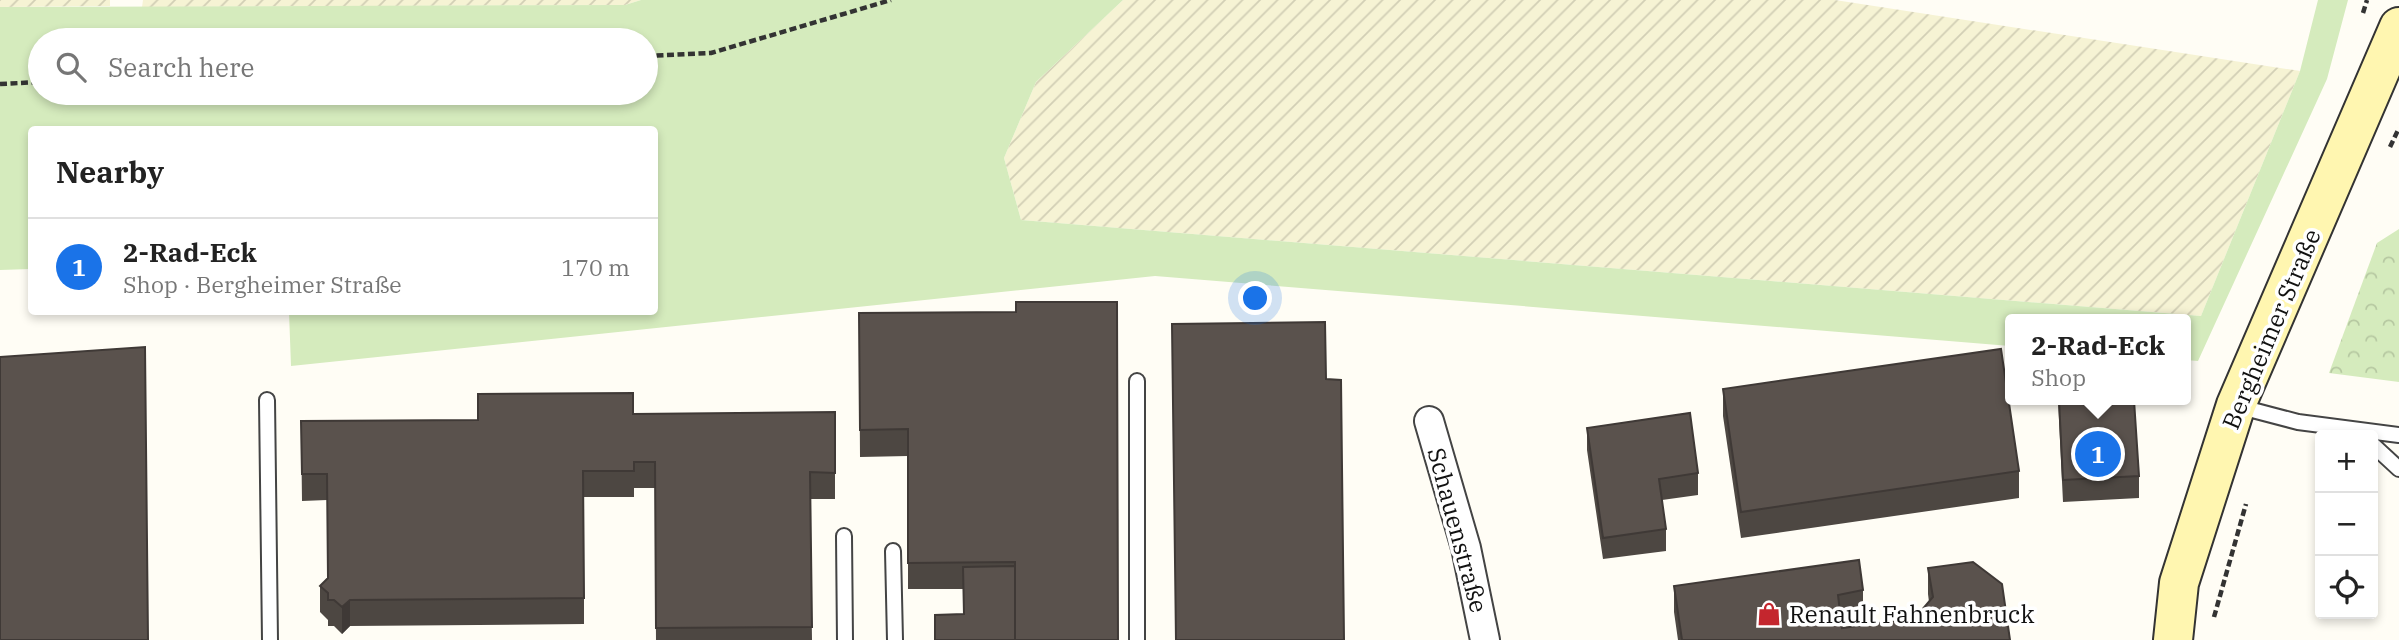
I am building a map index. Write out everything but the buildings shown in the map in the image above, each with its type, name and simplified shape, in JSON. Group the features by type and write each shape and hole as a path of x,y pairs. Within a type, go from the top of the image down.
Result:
{"street":[{"name":"Bergheimer Straße","path":"2173,640 2179,583 2236,405 2399,27"},
{"name":"Schauenstraße","path":"1429,421 1466,548 1485,640"}],"lane":[{"path":"1137,381 1137,640"},
{"path":"267,400 270,640"},
{"path":"2236,405 2298,422 2342,430"},
{"path":"2378,434 2399,435"},
{"path":"2378,450 2399,469"},
{"path":"844,536 845,640"},
{"path":"893,551 895,640"}],"path":[{"path":"658,55 712,53 891,0"},
{"path":"0,84 28,83"},
{"path":"2399,128 2392,143 2399,145"}],"shaded area":[{"path":"0,0 110,0 110,6 0,7"},
{"path":"143,0 641,0 625,5 142,7"},
{"path":"1123,0 1835,0 2300,71 2201,316 1021,220 1004,158 1036,82"}],"green space":[{"path":"641,0 1123,0 1036,82 1004,158 1021,220 2176,314 2005,314 2005,346 1155,276 291,366 289,315 658,315 658,126 28,126 28,269 0,270 0,7 625,5"},
{"path":"2318,0 2348,0 2327,79 2198,361 2191,360 2191,315 2201,316 2300,71"},
{"path":"2399,229 2399,382 2329,373 2377,243"}],"place":[{"name":"2-Rad-Eck","path":"2098,454"},
{"name":"Renault Fahnenbruck","path":"1769,614"}]}
